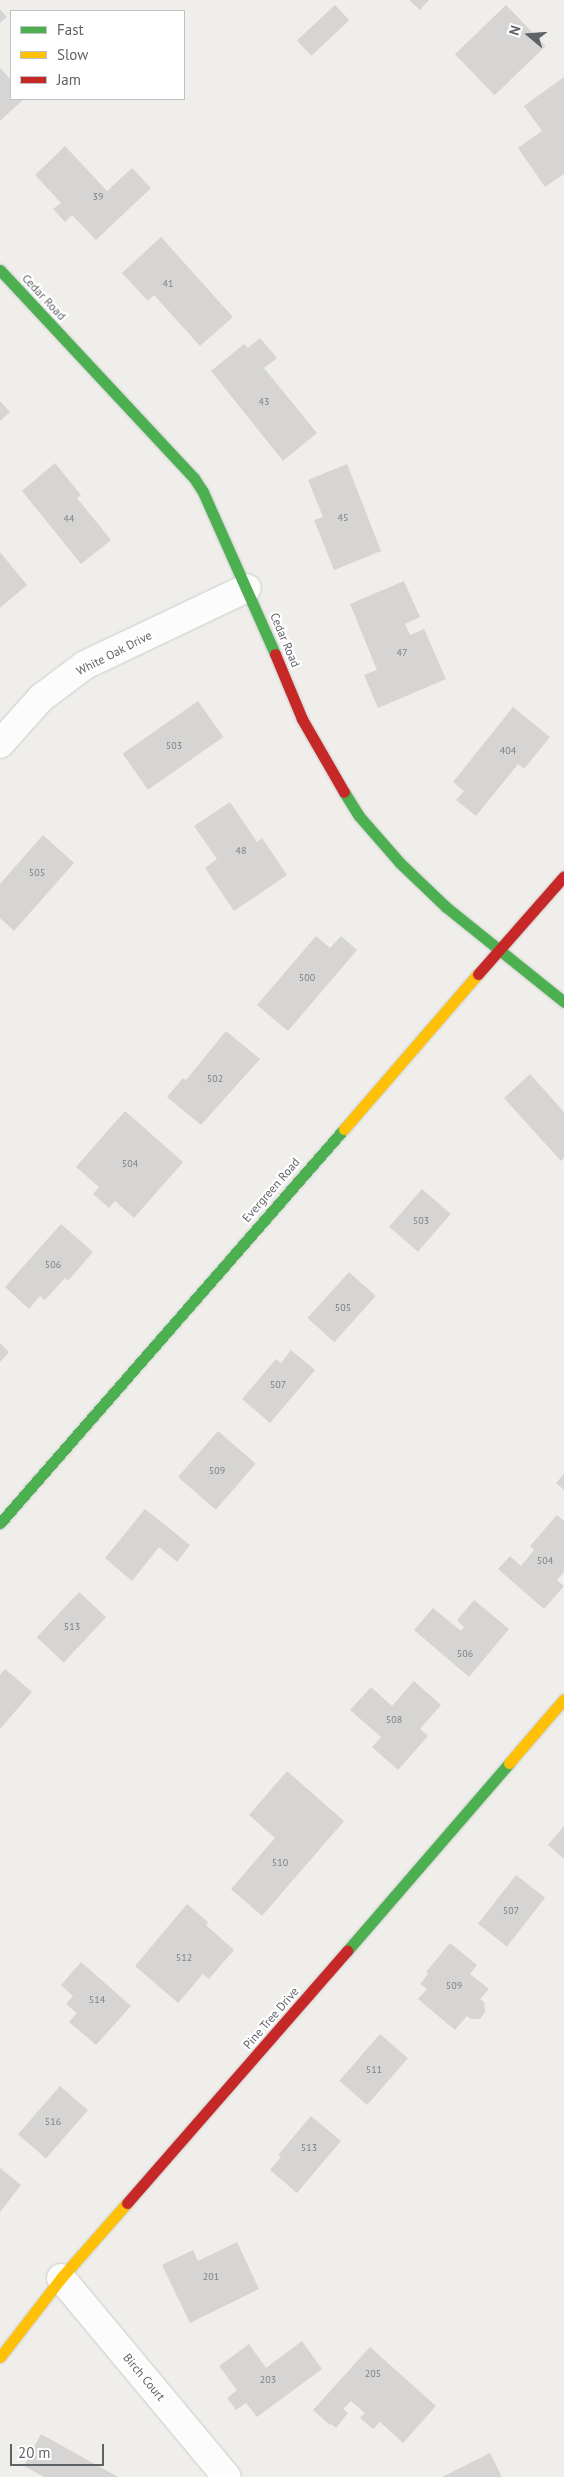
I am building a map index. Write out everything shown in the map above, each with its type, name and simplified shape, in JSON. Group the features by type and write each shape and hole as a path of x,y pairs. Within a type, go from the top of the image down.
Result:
{"street":[{"name":"Cedar Road","path":"0,270 194,478 203,492 247,588 302,718 328,767 359,816 400,863 446,907 564,1002"},
{"name":"White Oak Drive","path":"0,744 41,698 85,666 247,588"},
{"name":"Evergreen Road","path":"0,1523 564,876"},
{"name":"Pine Tree Drive","path":"0,2357 61,2278 282,2027 564,1699"},
{"name":"Birch Court","path":"61,2278 228,2477"}],"building":[{"path":"409,0 429,0 420,10"},
{"path":"335,5 349,20 311,56 297,40"},
{"path":"506,5 546,46 495,95 455,54"},
{"path":"0,9 7,17 0,23"},
{"path":"0,68 10,79 10,100 23,100 0,121"},
{"path":"564,77 564,174 545,187 518,148 542,131 524,106"},
{"path":"65,146 107,191 132,168 151,188 96,240 72,215 65,222 53,209 61,203 35,175"},
{"path":"161,237 233,317 200,346 154,295 148,301 122,273"},
{"path":"260,338 277,358 264,368 317,433 283,461 211,371 244,344 248,348"},
{"path":"0,401 10,412 0,421"},
{"path":"55,463 81,495 77,498 111,540 81,564 22,491"},
{"path":"347,464 381,551 334,570 314,520 323,517 308,480"},
{"path":"0,552 27,585 0,608"},
{"path":"404,581 420,617 405,624 410,635 424,629 446,679 378,708 364,675 377,670 350,604"},
{"path":"198,701 223,737 148,790 123,754"},
{"path":"513,707 550,737 524,769 518,764 476,816 456,800 464,791 453,782"},
{"path":"230,802 257,842 262,838 287,875 234,911 205,868 217,859 194,826"},
{"path":"43,835 74,863 14,931 0,918 0,884"},
{"path":"316,936 330,948 341,936 357,950 288,1031 257,1005"},
{"path":"226,1031 260,1059 201,1125 167,1097 183,1078 186,1080"},
{"path":"530,1074 564,1112 564,1158 561,1161 504,1098"},
{"path":"125,1111 183,1162 134,1218 115,1201 109,1208 93,1194 99,1187 76,1167"},
{"path":"422,1189 451,1214 418,1252 389,1227"},
{"path":"61,1224 93,1252 68,1281 65,1278 45,1300 40,1296 29,1309 5,1287"},
{"path":"349,1272 376,1296 334,1342 308,1318"},
{"path":"0,1343 9,1352 0,1362"},
{"path":"291,1350 315,1370 270,1423 242,1399 276,1359 281,1363"},
{"path":"218,1431 256,1464 216,1510 178,1477"},
{"path":"564,1474 564,1490 556,1483"},
{"path":"145,1509 190,1545 177,1562 159,1547 132,1581 105,1558"},
{"path":"557,1515 564,1521 564,1572 557,1580 564,1586 544,1609 498,1569 510,1556 521,1566 534,1550 530,1546"},
{"path":"79,1592 106,1617 64,1663 37,1637"},
{"path":"474,1600 509,1629 469,1677 414,1630 433,1608 461,1631 464,1627 457,1620"},
{"path":"5,1669 32,1692 0,1729 0,1675"},
{"path":"414,1681 441,1705 420,1729 428,1736 398,1770 372,1747 381,1737 350,1710 371,1687 392,1706"},
{"path":"287,1771 344,1821 262,1916 231,1889 275,1838 249,1815"},
{"path":"564,1826 564,1859 548,1845"},
{"path":"516,1875 545,1898 507,1947 478,1924"},
{"path":"187,1904 208,1922 206,1925 234,1950 209,1979 203,1974 178,2003 135,1966"},
{"path":"450,1943 477,1965 470,1974 489,1989 480,1999 484,2002 485,2012 480,2019 471,2019 467,2016 455,2030 418,1999 427,1989 420,1984 428,1974 426,1972"},
{"path":"81,1962 131,2006 96,2045 69,2022 77,2013 66,2004 73,1996 61,1985"},
{"path":"380,2034 408,2058 367,2105 339,2081"},
{"path":"60,2086 88,2110 46,2159 18,2134"},
{"path":"311,2116 341,2141 297,2193 270,2170 281,2157 278,2155"},
{"path":"0,2168 21,2185 0,2212"},
{"path":"237,2242 259,2289 190,2323 162,2265 193,2250 198,2261"},
{"path":"302,2341 322,2369 257,2417 246,2403 236,2410 227,2398 237,2390 219,2366 249,2344 266,2368"},
{"path":"370,2347 436,2406 403,2443 380,2422 373,2429 360,2418 365,2413 351,2401 343,2409 348,2413 336,2428 313,2410"},
{"path":"41,2434 118,2477 44,2477 24,2466"},
{"path":"490,2453 502,2477 442,2477"}],"traffic: fast":[{"path":"0,270 194,478 203,492 275,654"},
{"path":"344,792 359,816 400,863 446,907 564,1002"},
{"path":"0,1523 344,1129"},
{"path":"347,1951 509,1763"}],"traffic: slow":[{"path":"344,1129 478,974"},
{"path":"509,1763 564,1699"},
{"path":"0,2357 61,2278 127,2203"}],"traffic: jam":[{"path":"275,654 302,719 344,792"},
{"path":"478,974 564,876"},
{"path":"127,2203 347,1951"}]}
